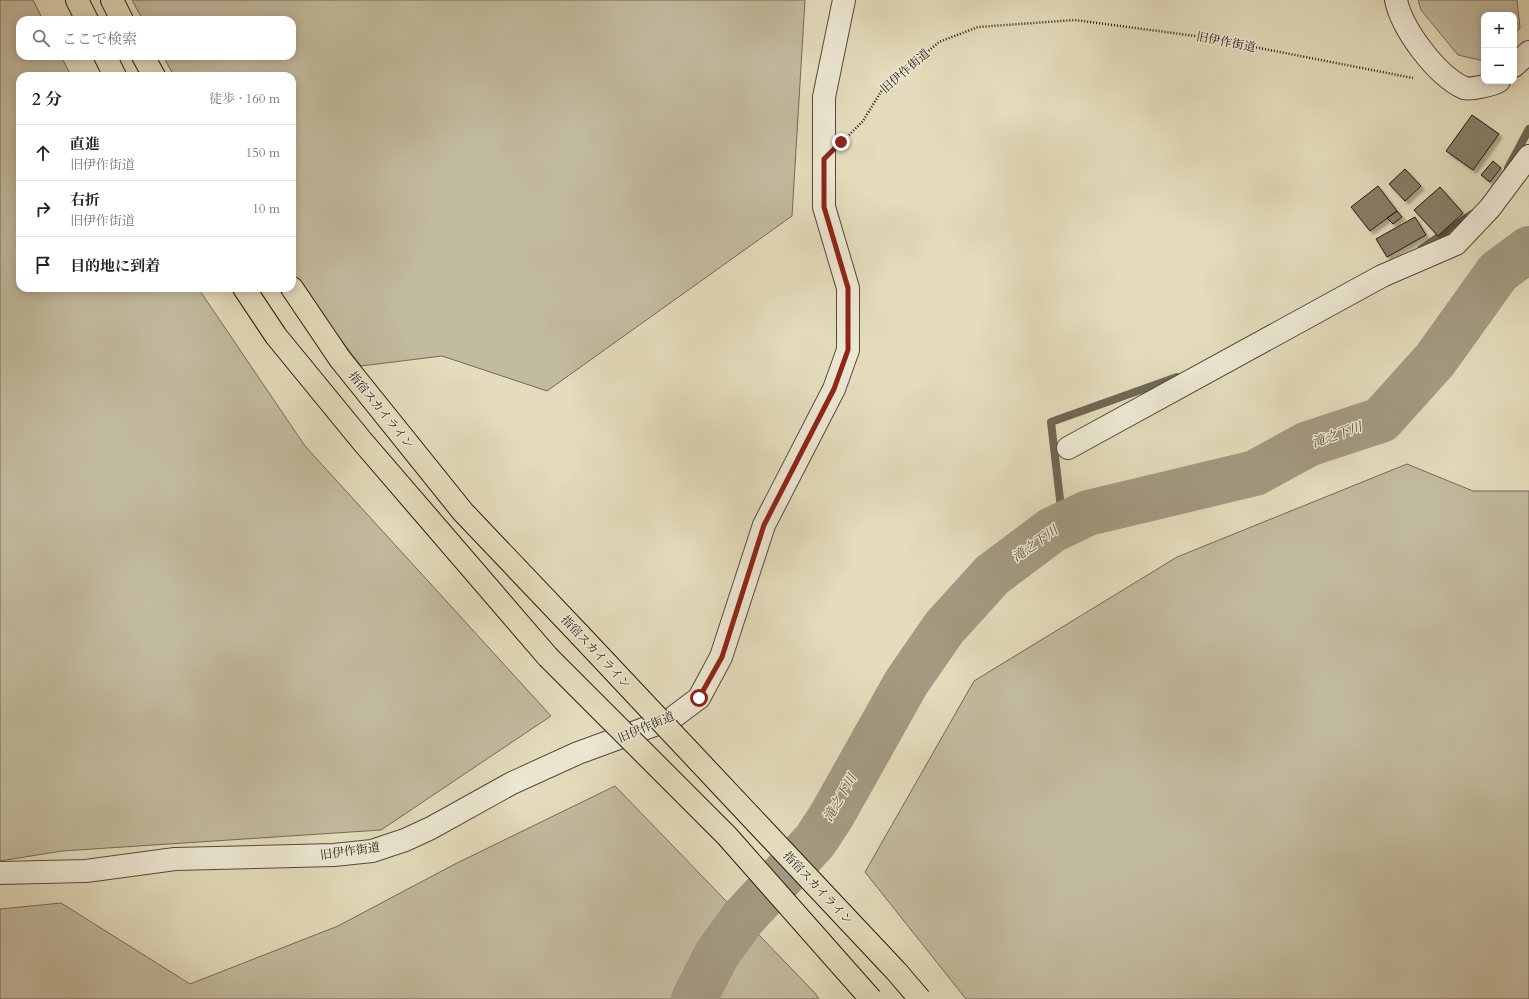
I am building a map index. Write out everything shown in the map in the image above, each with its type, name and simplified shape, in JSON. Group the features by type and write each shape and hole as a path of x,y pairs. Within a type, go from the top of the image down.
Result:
{"main road":[{"path":"77,0 85,16"},
{"path":"112,0 120,16"},
{"path":"107,60 113,72"},
{"path":"145,60 152,72"},
{"path":"247,292 276,336 362,441 548,657 727,836 871,999"},
{"name":"指宿スカイライン","path":"295,292 340,359 463,512 886,960 920,999"}],"street":[{"path":"824,159 824,97 844,0"},
{"path":"1396,0 1406,27 1425,54 1445,74 1465,88 1478,88 1490,84"},
{"path":"1517,63 1529,52"},
{"path":"1068,448 1382,276 1456,244 1490,208 1529,157"},
{"name":"旧伊作街道","path":"0,873 86,871 176,859 334,855 372,851 405,840 431,828 512,783 578,753 671,719 699,698 722,657 764,525 834,389 848,350 848,288 824,207 824,159"}],"path":[{"name":"旧伊作街道","path":"824,159 863,121 882,90 939,42 978,27 1075,20 1203,36 1419,79"}],"shaded area":[{"path":"0,0 33,0 41,16 16,16 16,60 63,60 69,72 16,72 16,292 201,292 305,446 551,716 381,830 62,851 0,861"},
{"path":"132,0 805,0 792,216 547,391 442,356 361,366 296,281 296,72 172,72 165,60 296,60 296,16 141,16"},
{"path":"1418,0 1517,0 1520,28 1517,32 1517,12 1481,12 1481,60 1458,55 1421,10"},
{"path":"1407,464 1473,491 1529,491 1529,999 966,999 865,872 974,681 1177,557"},
{"path":"615,786 814,992 819,999 0,999 0,909 61,903 190,984 338,926 455,864"}],"building":[{"path":"1472,115 1499,134 1473,170 1446,151"},
{"path":"1493,161 1501,168 1490,182 1481,175"},
{"path":"1405,169 1421,186 1405,201 1389,184"},
{"path":"1378,186 1397,211 1370,231 1351,207"},
{"path":"1440,187 1463,213 1438,236 1414,210"},
{"path":"1397,211 1402,217 1393,224 1387,218"},
{"path":"1415,217 1426,235 1387,257 1376,239"}],"waterway":[{"path":"1508,168 1529,129"},
{"path":"1421,249 1472,214"},
{"name":"滝之下川","path":"694,999 717,954 743,918 815,841 832,815 906,683 944,628 992,575 1052,530 1088,513 1255,473 1308,444 1381,420 1435,360 1498,272 1529,249"},
{"path":"1063,525 1051,422 1177,377"}],"route":[{"path":"699,698 722,657 764,525 834,389 848,350 848,288 824,207 824,159 841,142"}]}
